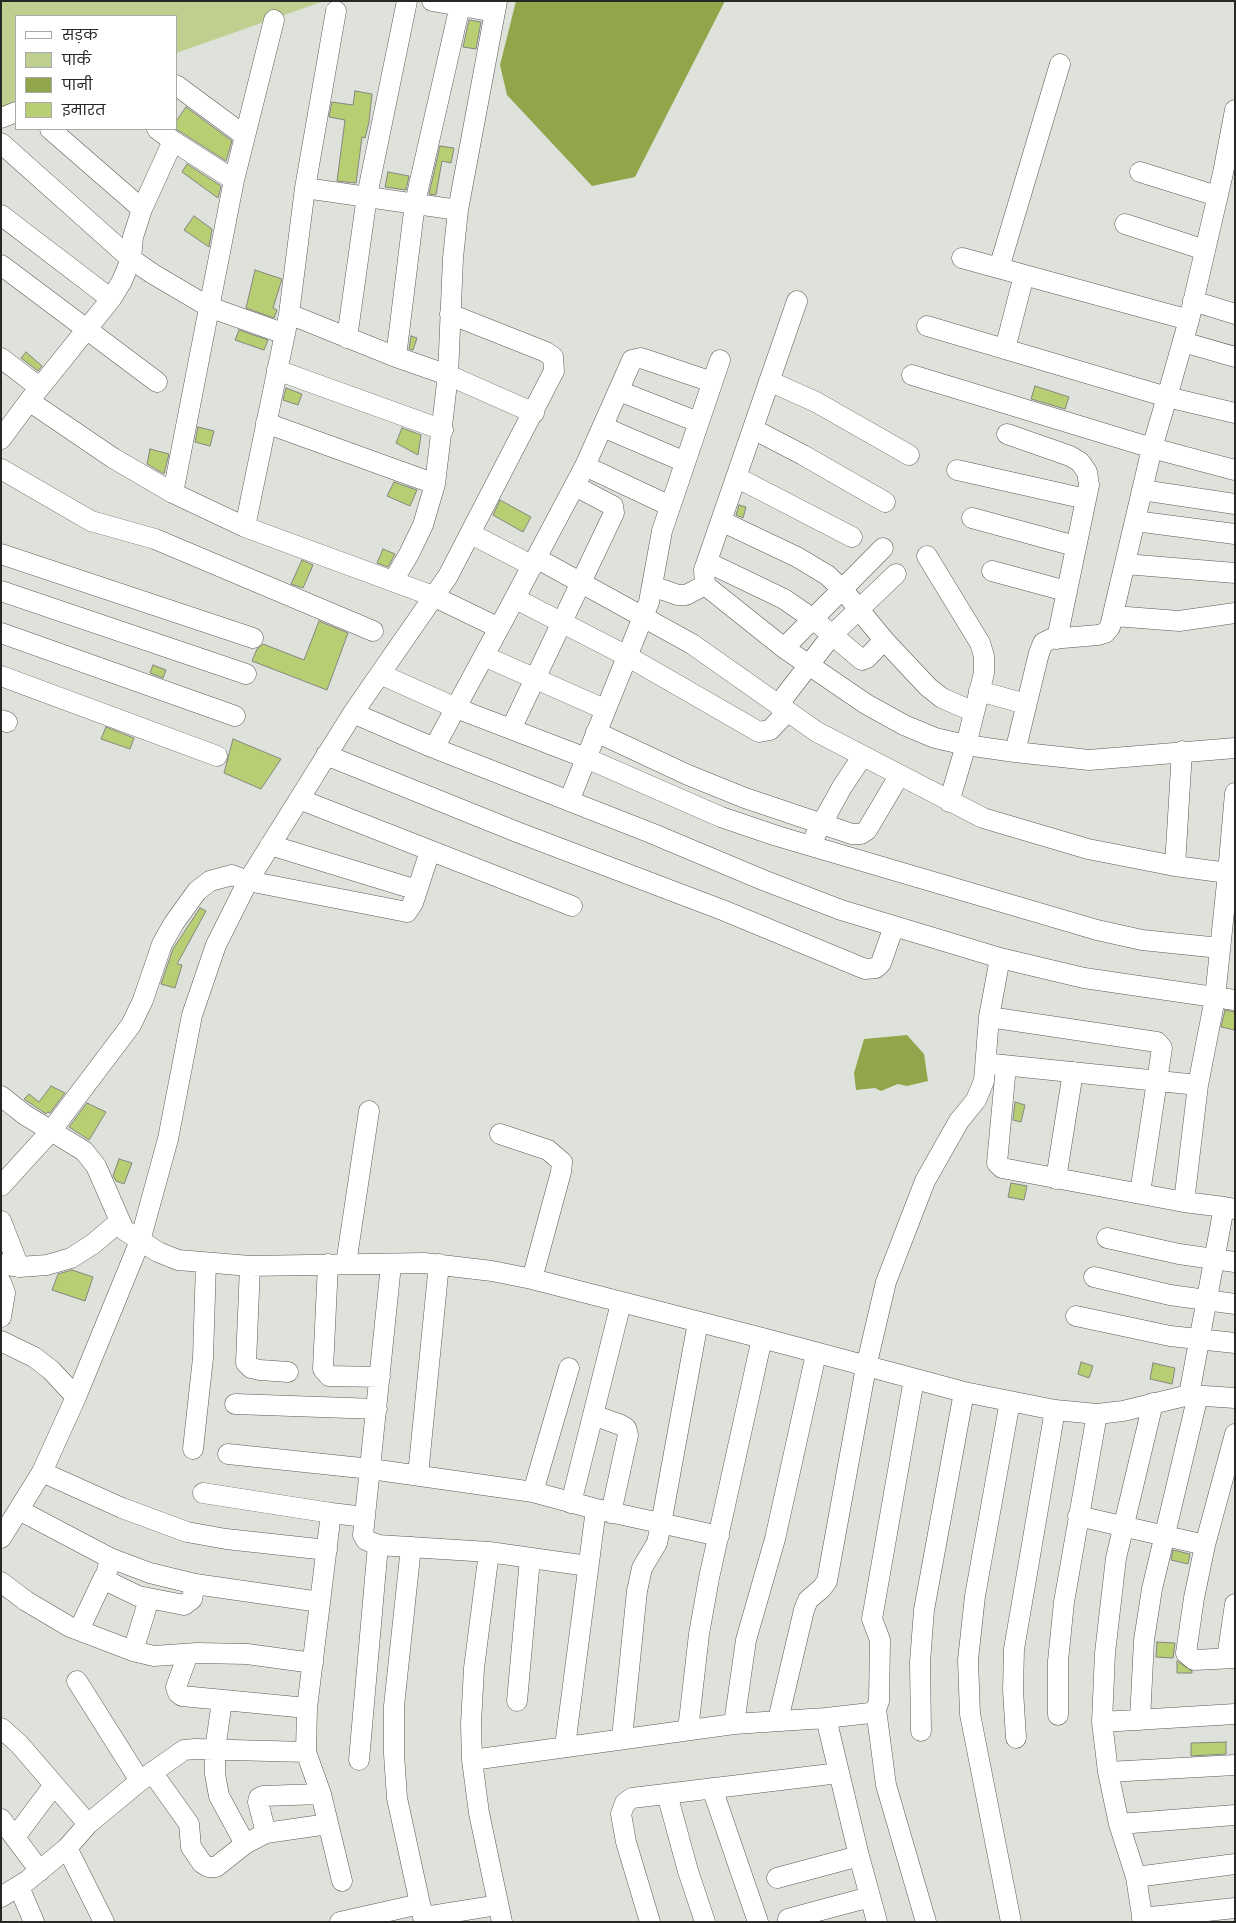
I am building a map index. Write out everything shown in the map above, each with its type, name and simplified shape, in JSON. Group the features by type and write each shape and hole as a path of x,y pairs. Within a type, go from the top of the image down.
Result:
{"street":[{"path":"347,338 367,196 407,1"},
{"path":"1,1538 42,1472 76,1397 129,1232 168,1139 192,1015 241,878 270,845 353,712 380,674 411,588 410,554 423,525 435,484 448,375 450,314 458,210 496,7 432,1"},
{"path":"396,357 415,203 460,3"},
{"path":"245,527 289,314 305,188 336,11"},
{"path":"173,493 234,180 274,20"},
{"path":"999,268 1060,64"},
{"path":"178,86 245,136"},
{"path":"1014,752 1043,643 1057,638 1105,633 1114,616 1152,448 1183,342 1217,196 1229,175 1235,110"},
{"path":"1,118 15,112"},
{"path":"51,130 142,209"},
{"path":"158,130 173,142 234,180"},
{"path":"1,438 111,299 122,281 131,258 134,236 142,209 173,142"},
{"path":"1,143 131,258 181,292 209,307 285,334"},
{"path":"1140,172 1217,196"},
{"path":"305,188 458,210"},
{"path":"1,215 111,299"},
{"path":"1125,224 1205,250"},
{"path":"962,258 1024,275 1191,310 1235,314"},
{"path":"1,265 157,382"},
{"path":"1005,349 1024,275"},
{"path":"797,301 707,562 703,578 705,585 807,665 866,704 904,725 935,738 1014,752 1088,760 1235,748"},
{"path":"289,314 396,357 448,375 534,413"},
{"path":"411,588 448,576 472,534 554,371 552,357 450,314"},
{"path":"927,326 1167,397 1235,413"},
{"path":"1183,342 1235,357"},
{"path":"1,358 34,394 113,458 173,493 245,527 411,588 499,628"},
{"path":"434,748 516,599 575,486 632,360 636,358 712,382"},
{"path":"569,801 604,709 643,616 652,586 656,552 720,360"},
{"path":"277,370 442,430"},
{"path":"912,375 1152,448 1235,470"},
{"path":"770,381 816,402 909,455"},
{"path":"619,391 698,422"},
{"path":"266,423 435,484"},
{"path":"603,427 685,462"},
{"path":"753,429 885,502"},
{"path":"1008,434 1080,462 1087,472 1089,485 1057,638"},
{"path":"585,466 670,506"},
{"path":"1,469 91,521 110,528 155,539 373,631"},
{"path":"957,470 1086,499"},
{"path":"736,477 852,537"},
{"path":"511,729 583,583 615,509 575,486"},
{"path":"1142,490 1235,504"},
{"path":"972,518 1075,546"},
{"path":"722,521 812,565 843,590 884,640 942,698 974,712"},
{"path":"1135,521 1235,534"},
{"path":"472,534 583,583 643,616 692,644 738,674 817,732 983,818 1088,849 1176,866 1231,873"},
{"path":"784,648 883,548"},
{"path":"1,554 253,638"},
{"path":"927,556 980,643 984,656 984,673 949,802"},
{"path":"707,562 784,599 813,619 862,660 867,658 884,640"},
{"path":"1125,564 1235,573"},
{"path":"992,571 1066,591"},
{"path":"516,599 627,656 759,732 770,730 807,665 832,634 896,574"},
{"path":"652,586 678,595 686,595 705,585"},
{"path":"1,591 246,674"},
{"path":"1114,616 1179,621 1235,613"},
{"path":"1,633 235,716"},
{"path":"484,656 604,709"},
{"path":"380,674 456,708 586,758 722,817 809,846 1097,930 1142,940 1220,948"},
{"path":"1,676 218,756"},
{"path":"979,691 1026,704"},
{"path":"353,712 434,748 841,910 1000,958 1084,978 1235,1000"},
{"path":"596,732 688,775 745,798 852,834 861,834 867,830 899,776"},
{"path":"1176,866 1182,751"},
{"path":"326,755 865,969 876,968 880,963 894,926"},
{"path":"809,846 842,787 862,756"},
{"path":"1184,1202 1198,1085 1215,998 1231,873 1235,793"},
{"path":"299,800 572,906"},
{"path":"270,845 417,890"},
{"path":"1,1186 51,1131 131,1025 162,944 174,923 197,891 210,881 241,878 408,912 430,851"},
{"path":"778,1720 804,1610 808,1600 827,1581 866,1367 886,1282 904,1232 942,1150 976,1100 984,1082 989,1017 1000,958"},
{"path":"989,1017 1157,1042 1162,1048 1163,1054 1140,1194"},
{"path":"986,1064 1198,1085"},
{"path":"1006,1066 997,1163 1002,1168 1184,1202 1230,1208 1225,1261 1208,1300 1200,1339 1194,1395 1144,1640 1140,1720"},
{"path":"1056,1179 1073,1072"},
{"path":"1,1096 51,1131 84,1151 96,1166 129,1232 158,1252 178,1260 250,1266 439,1264 532,1280 762,1338 816,1354 964,1392 1055,1410 1097,1414 1123,1411 1194,1395 1235,1398"},
{"path":"369,1111 337,1264 322,1369 329,1376 380,1377"},
{"path":"500,1134 548,1150 562,1162 532,1280"},
{"path":"1,1221 10,1266 47,1266 70,1258 93,1244 129,1232"},
{"path":"1107,1238 1179,1254 1225,1261"},
{"path":"193,1449 203,1358 206,1263"},
{"path":"418,1476 439,1264"},
{"path":"390,1265 371,1469 364,1517 363,1535 366,1540 378,1544 489,1552 588,1566"},
{"path":"250,1266 246,1363 251,1368 260,1370 288,1372"},
{"path":"1094,1277 1137,1288 1235,1304"},
{"path":"1,1282 5,1293 1,1317"},
{"path":"571,1503 621,1303"},
{"path":"1076,1316 1162,1334 1235,1343"},
{"path":"622,1738 637,1591 642,1568 657,1543 662,1524 698,1322"},
{"path":"688,1730 699,1634 762,1338"},
{"path":"1,1341 34,1357 50,1370 76,1397"},
{"path":"734,1724 746,1640 775,1539 816,1354"},
{"path":"533,1492 570,1368"},
{"path":"914,1379 872,1619 880,1640 879,1701 876,1709 886,1785 926,1922"},
{"path":"921,1731 920,1662 924,1610 964,1392"},
{"path":"1010,1401 975,1596 968,1660 970,1714 1010,1922"},
{"path":"1153,1403 1124,1525 1110,1600 1102,1722 1108,1772 1119,1824 1136,1877 1142,1920 1235,1908"},
{"path":"235,1404 377,1409"},
{"path":"1016,1738 1013,1690 1014,1649 1055,1410"},
{"path":"1058,1715 1058,1662 1064,1602 1097,1414"},
{"path":"565,1746 588,1566 628,1435 626,1428 621,1425 593,1416"},
{"path":"1235,1434 1231,1464 1206,1545 1194,1598 1186,1653 1194,1660 1231,1658 1235,1604"},
{"path":"228,1454 371,1469 533,1492 604,1511 719,1536"},
{"path":"42,1472 122,1508 187,1532 226,1540 327,1550"},
{"path":"203,1493 364,1517"},
{"path":"19,1510 107,1567 150,1573 195,1584 320,1602"},
{"path":"331,1513 307,1708 306,1752 321,1794 342,1881"},
{"path":"1078,1516 1206,1545"},
{"path":"359,1760 378,1544"},
{"path":"410,1547 394,1706 394,1754 397,1798 407,1853 422,1914"},
{"path":"340,1922 422,1914 500,1913 479,1813 472,1760 471,1724 474,1668 489,1552"},
{"path":"517,1701 530,1558"},
{"path":"107,1567 107,1582 149,1599 184,1605 192,1599 195,1584"},
{"path":"79,1630 107,1567"},
{"path":"1,1582 45,1614 79,1630 133,1651 154,1656 247,1654 313,1662"},
{"path":"133,1651 149,1599"},
{"path":"188,1654 176,1687 178,1693 188,1698 307,1708"},
{"path":"77,1681 146,1777 188,1824 191,1847 202,1864 208,1868 216,1867 244,1844 266,1833 328,1824"},
{"path":"222,1700 215,1750 215,1774 219,1796 244,1844"},
{"path":"472,1760 734,1724 870,1713 876,1709"},
{"path":"1102,1722 1235,1714"},
{"path":"826,1718 877,1922"},
{"path":"1,1728 19,1744 88,1824"},
{"path":"1,1897 40,1871 66,1848 88,1824 146,1777 184,1750 306,1752"},
{"path":"1108,1772 1235,1765"},
{"path":"650,1922 626,1842 621,1814 624,1803 632,1798 839,1773"},
{"path":"15,1837 54,1785"},
{"path":"712,1788 758,1922"},
{"path":"266,1833 258,1802 259,1798 263,1796 321,1794"},
{"path":"668,1794 688,1871 705,1922"},
{"path":"1119,1824 1235,1815"},
{"path":"1,1819 40,1871"},
{"path":"66,1848 104,1922"},
{"path":"777,1878 859,1856"},
{"path":"1136,1877 1235,1864"},
{"path":"18,1887 34,1922"},
{"path":"788,1919 870,1897"}],"green space":[{"path":"1,1 324,1 178,52 178,15 15,15 15,108 1,114"}],"water":[{"path":"516,1 725,1 635,177 592,186 507,95 500,65"},
{"path":"907,1035 924,1054 928,1081 907,1086 898,1084 881,1091 875,1088 856,1090 854,1073 864,1039"}],"building":[{"path":"469,20 481,22 476,49 463,47"},
{"path":"355,91 372,94 369,122 365,138 362,137 356,183 337,181 345,120 329,117 332,102 353,105"},
{"path":"186,107 232,141 226,161 178,130 178,118"},
{"path":"440,146 454,148 451,163 442,161 436,195 429,194"},
{"path":"187,164 221,186 218,198 182,172"},
{"path":"388,172 409,176 406,190 385,187"},
{"path":"194,216 212,229 209,247 184,230"},
{"path":"255,270 282,279 273,308 277,310 274,318 246,308"},
{"path":"239,330 268,340 264,350 235,340"},
{"path":"411,336 417,338 413,350 409,349"},
{"path":"26,352 42,366 38,371 21,358"},
{"path":"1035,386 1069,397 1065,409 1031,399"},
{"path":"286,388 302,394 298,405 283,400"},
{"path":"198,427 214,431 210,446 195,442"},
{"path":"402,428 421,435 418,455 396,443"},
{"path":"150,449 169,454 164,474 147,464"},
{"path":"394,482 417,490 410,506 387,496"},
{"path":"500,500 531,517 523,532 493,515"},
{"path":"739,505 746,507 743,518 736,515"},
{"path":"383,549 395,554 388,567 377,563"},
{"path":"302,560 313,565 303,588 291,584"},
{"path":"319,621 348,633 327,690 252,661 257,649 263,644 304,660"},
{"path":"153,665 166,670 163,678 150,673"},
{"path":"106,727 134,738 130,749 101,739"},
{"path":"233,739 281,759 261,789 224,773"},
{"path":"200,908 206,911 177,964 182,965 175,988 161,984 173,949"},
{"path":"1225,1010 1235,1012 1235,1030 1221,1027"},
{"path":"51,1086 65,1093 50,1113 46,1114 24,1099 29,1094 39,1102"},
{"path":"1015,1102 1025,1105 1021,1122 1013,1120"},
{"path":"87,1103 106,1112 89,1140 69,1127"},
{"path":"119,1159 132,1163 124,1184 116,1181 113,1176"},
{"path":"1011,1183 1027,1186 1024,1200 1008,1197"},
{"path":"72,1270 93,1277 85,1301 52,1290 58,1274"},
{"path":"1081,1362 1093,1366 1089,1378 1078,1374"},
{"path":"1153,1363 1175,1368 1172,1384 1150,1379"},
{"path":"1173,1550 1190,1554 1188,1564 1171,1560"},
{"path":"1157,1642 1175,1643 1173,1658 1156,1657"},
{"path":"1177,1661 1192,1671 1192,1673 1177,1673"},
{"path":"1226,1742 1226,1754 1191,1756 1191,1743"}]}
